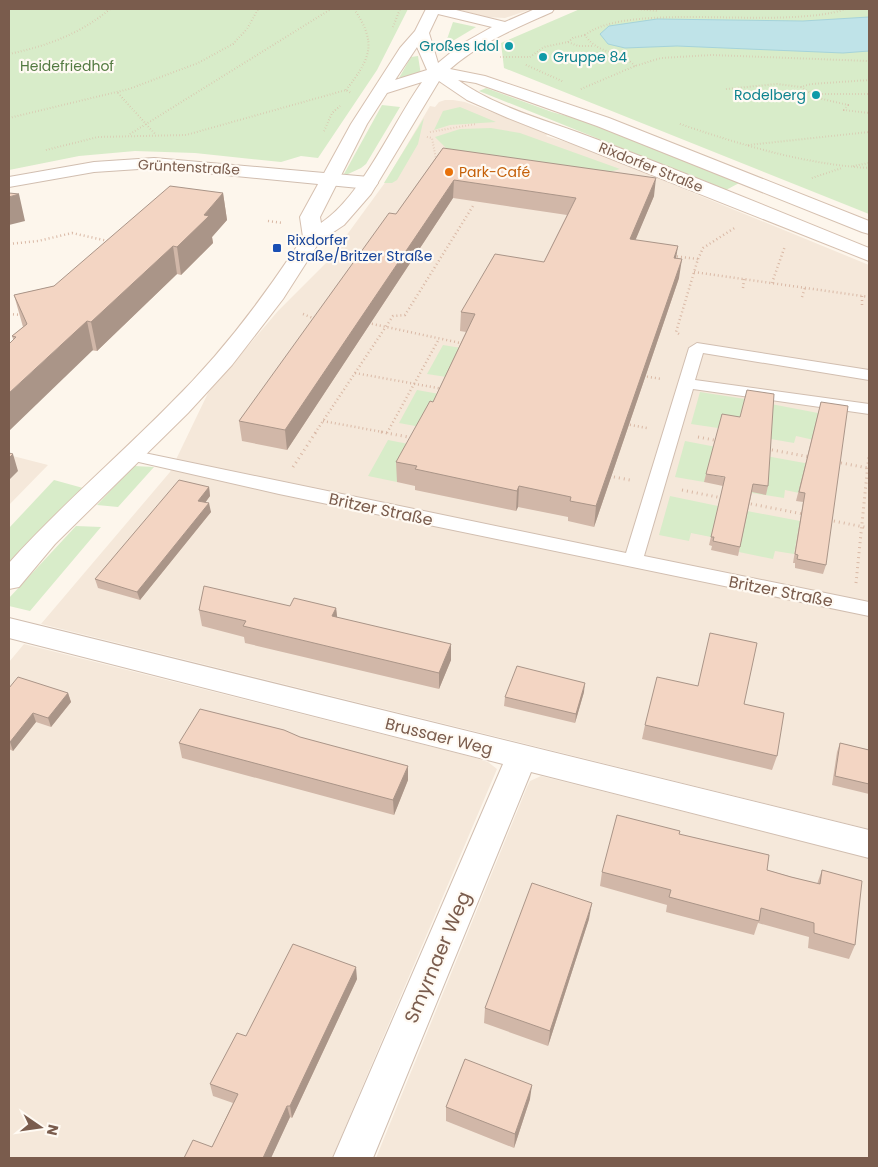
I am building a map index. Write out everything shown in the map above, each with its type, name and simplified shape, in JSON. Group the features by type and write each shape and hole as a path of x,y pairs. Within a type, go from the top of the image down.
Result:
{"street":[{"path":"312,237 310,217 359,124 405,51 422,33 434,9 504,26"},
{"path":"9,580 46,538 180,408 224,360 276,295 312,237 338,222 348,212 369,182 416,102 437,72 465,48 504,26 547,9"},
{"name":"Rixdorfer Straße","path":"422,33 427,54 437,72 468,93 510,112 746,204 869,256"},
{"path":"382,89 437,72"},
{"name":"Rixdorfer Straße","path":"437,72 464,75 603,122 869,228"},
{"name":"Grüntenstraße","path":"9,182 86,168 128,164 226,169 369,182"},
{"path":"746,204 775,190"},
{"name":"Brussaer Weg","path":"9,628 869,844"},
{"name":"Smyrnaer Weg","path":"353,1158 522,756"}],"lane":[{"path":"633,561 697,348 869,375"},
{"path":"686,383 869,410"},
{"name":"Britzer Straße","path":"130,455 279,488 861,607"}],"path":[{"path":"9,54 47,46 74,36 94,24 110,9"},
{"path":"9,118 118,93 184,69 214,55 236,41 253,21 258,9"},
{"path":"128,135 331,9"},
{"path":"45,150 98,137 186,135 346,90 364,66 370,47 370,36 366,25 354,9"},
{"path":"636,9 663,12 642,14"},
{"path":"692,13 785,16 819,14 846,9"},
{"path":"602,22 609,20"},
{"path":"565,82 526,65 532,58 540,54 544,47 568,42 573,38 586,34 594,26"},
{"path":"586,34 593,46"},
{"path":"568,42 578,46 593,46 627,58 635,66"},
{"path":"574,92 635,66 661,58 688,56 869,61"},
{"path":"494,57 532,58"},
{"path":"726,89 777,84 801,87 811,84 869,80"},
{"path":"573,86 590,92"},
{"path":"801,87 807,94 821,100 848,105 844,110 869,113"},
{"path":"346,90 354,94"},
{"path":"118,93 146,124"},
{"path":"807,94 869,94"},
{"path":"675,123 787,158 844,168 869,168"},
{"path":"745,146 869,132"},
{"path":"427,138 432,138 438,158 432,165"},
{"path":"806,180 844,168 869,163"},
{"path":"279,488 393,316 405,315 473,206"},
{"path":"268,221 291,224"},
{"path":"697,348 676,332 698,259 703,248 739,226"},
{"path":"9,244 38,241 72,233 110,242"},
{"path":"665,254 698,259"},
{"path":"772,283 780,256"},
{"path":"694,272 869,297"},
{"path":"743,288 744,279"},
{"path":"802,297 805,288"},
{"path":"862,296 862,306"},
{"path":"9,314 25,316"},
{"path":"303,314 322,321"},
{"path":"362,322 468,344"},
{"path":"387,433 439,339"},
{"path":"355,373 444,389"},
{"path":"635,374 665,380"},
{"path":"323,421 416,439"},
{"path":"619,422 648,428"},
{"path":"690,435 727,442"},
{"path":"765,449 812,457"},
{"path":"861,607 862,526 869,454"},
{"path":"830,461 868,468"},
{"path":"601,474 631,480"},
{"path":"674,488 730,500"},
{"path":"740,502 805,515"},
{"path":"824,518 869,528"}],"shaded area":[{"path":"456,9 532,9 505,18 486,17"},
{"path":"453,100 465,102 548,134 546,136 579,146 869,265 869,829 41,624 170,472 208,393 278,311 327,262 384,184 430,106 435,107 439,102"},
{"path":"9,455 48,465 9,505"},
{"path":"24,644 472,757 488,762 497,769 332,1158 9,1158 9,662"},
{"path":"541,776 869,858 869,1158 376,1158 527,787 530,781"}],"green space":[{"name":"Heidefriedhof","path":"9,9 408,9 377,70 318,158 301,156 281,162 195,153 135,151 79,156 9,170"},
{"path":"580,9 869,9 869,214 504,68 501,43"},
{"path":"453,22 476,27 451,42 446,42"},
{"path":"418,56 421,75 399,78 411,57"},
{"path":"486,88 552,112 603,126 741,182 726,190 479,91"},
{"path":"382,105 400,107 366,164 346,175 344,174"},
{"path":"460,107 496,122 450,125 434,130 443,111"},
{"path":"424,118 418,144 397,180 392,183 384,183"},
{"path":"491,128 520,133 620,169 606,173 450,152 435,137 460,129"},
{"path":"443,345 485,352 453,378 427,374"},
{"path":"417,390 461,398 426,428 399,423"},
{"path":"700,392 745,399 739,426 720,422 718,428 691,424"},
{"path":"771,404 818,413 814,440 796,436 794,443 765,438"},
{"path":"388,440 434,449 401,475 397,482 368,476"},
{"path":"685,441 732,450 707,475 704,482 675,477"},
{"path":"760,455 810,464 804,494 785,490 784,498 752,493"},
{"path":"134,466 154,467 118,507 97,505"},
{"path":"54,480 83,488 9,565 9,528"},
{"path":"670,496 718,506 711,537 691,533 689,541 659,535"},
{"path":"747,511 800,521 794,554 775,551 773,559 739,552"},
{"path":"76,526 101,527 30,611 9,606 9,598"}],"water":[{"path":"869,17 869,51 843,53 677,46 625,48 608,44 600,34 609,26 657,19 803,21"}],"building":[{"path":"443,148 656,178 630,239 678,246 674,258 682,259 596,506 570,501 571,497 519,486 517,491 415,469 417,466 396,462 430,401 433,402 475,314 461,312 495,254 544,262 576,198 454,180 285,430 239,421 389,213 396,214"},
{"path":"170,186 223,193 204,215 209,216 177,247 173,246 91,322 87,321 9,393 9,344 16,337 12,336 27,324 14,295 54,286"},
{"path":"9,193 19,194 9,197"},
{"path":"747,390 774,394 768,486 753,484 740,547 713,541 714,537 711,537 725,477 706,474 722,414 740,417"},
{"path":"821,402 848,406 826,565 797,559 798,555 795,554 805,493 799,492"},
{"path":"179,480 209,487 198,501 209,503 137,592 95,579"},
{"path":"204,586 290,606 294,598 336,608 332,616 451,644 439,673 243,626 246,621 199,610"},
{"path":"710,633 757,643 744,704 784,713 777,756 645,725 657,677 698,686"},
{"path":"517,666 585,683 576,714 505,697"},
{"path":"18,677 68,693 48,718 33,713 9,742 9,688"},
{"path":"200,709 284,730 300,737 408,766 393,800 179,743"},
{"path":"840,743 869,750 869,784 835,776"},
{"path":"617,815 680,831 679,834 769,855 767,870 791,877 820,884 822,870 862,881 855,945 814,933 814,923 761,908 759,921 669,897 671,890 602,872"},
{"path":"532,883 592,903 550,1031 485,1008"},
{"path":"293,944 356,967 290,1106 287,1106 263,1158 184,1158 193,1140 212,1147 238,1094 210,1084 237,1033 246,1036"},
{"path":"465,1059 532,1085 515,1134 446,1107"}],"place":[{"name":"Großes Idol","path":"509,46"},
{"name":"Gruppe 84","path":"543,57"},
{"name":"Rodelberg","path":"816,95"},
{"name":"Park-Café","path":"449,172"},
{"name":"Rixdorfer Straße/Britzer Straße","path":"277,248"}]}
